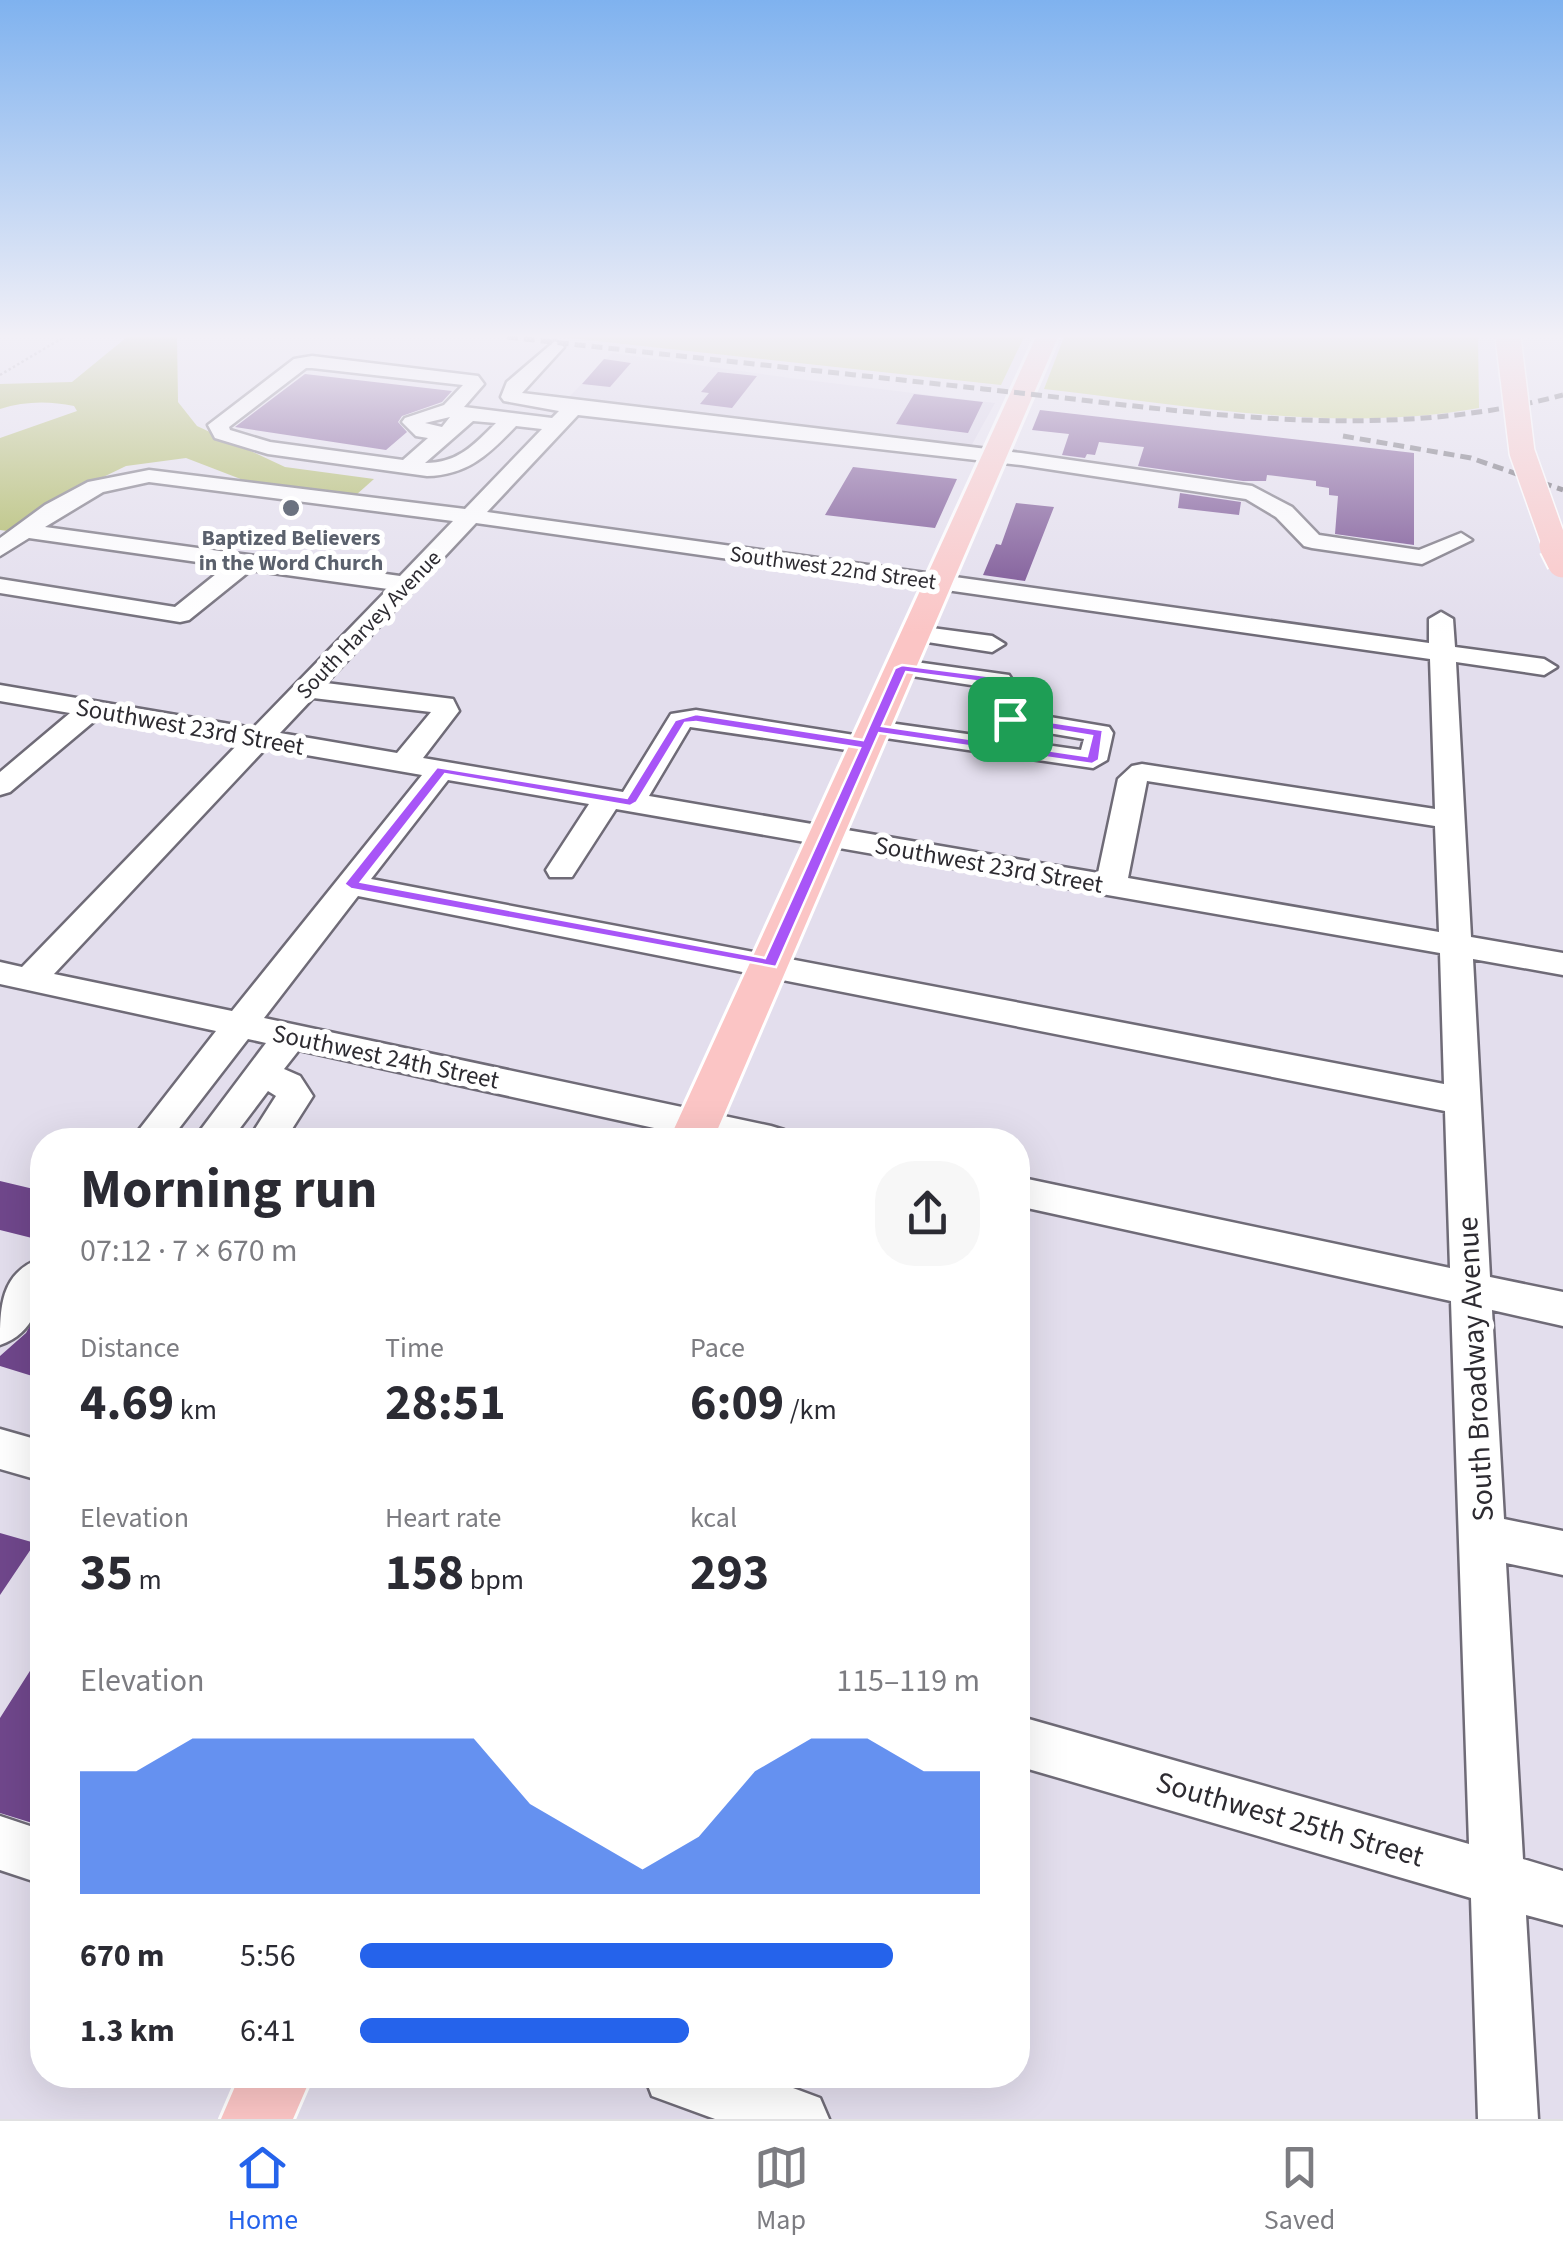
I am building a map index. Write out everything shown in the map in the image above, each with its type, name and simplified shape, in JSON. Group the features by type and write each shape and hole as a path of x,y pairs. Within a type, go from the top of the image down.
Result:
{"main road":[{"path":"697,1128 1004,436"},
{"path":"1517,436 1537,508 1563,562"},
{"path":"1544,436 1563,502"},
{"path":"257,2119 270,2088"}],"street":[{"path":"228,436 268,448 432,471 461,467 493,436"},
{"path":"408,468 444,436"},
{"name":"South Harvey Avenue","path":"15,976 259,738 546,436"},
{"path":"774,436 995,457 1252,493 1284,512 1312,542 1422,558 1461,540"},
{"name":"Southwest 22nd Street","path":"25,531 96,487 120,479 178,480 471,516 940,582 1443,635 1544,666"},
{"path":"0,549 25,531 406,584"},
{"path":"0,586 180,615 246,562"},
{"path":"917,634 992,644"},
{"name":"South Broadway Avenue","path":"1443,635 1508,2119"},
{"path":"561,870 681,720 696,718 1092,760 1099,733 1010,719 1015,704 1000,681 902,668"},
{"path":"306,689 444,705 446,711 404,763"},
{"name":"Southwest 23rd Street","path":"0,693 1563,964"},
{"path":"0,786 92,709"},
{"path":"159,1128 441,770"},
{"path":"1111,885 1132,780 1142,772 1451,820"},
{"path":"351,884 1462,1102"},
{"name":"Southwest 24th Street","path":"15,976 290,1035 678,1128"},
{"path":"221,1128 290,1035"},
{"path":"261,1074 287,1085 295,1096 274,1128"},
{"path":"1030,1195 1563,1309"},
{"path":"0,1328 30,1289"},
{"path":"0,1449 30,1458"},
{"path":"1483,1536 1563,1553"},
{"name":"Southwest 25th Street","path":"1030,1744 1563,1898"},
{"path":"0,1842 30,1853"},
{"path":"710,2088 798,2119"}],"shaded area":[{"path":"866,436 977,436 970,448"}],"green space":[{"path":"218,436 285,467 374,479 356,495 251,483 186,458 126,466 64,496 8,531 0,530 0,438"}],"building":[{"path":"293,436 402,436 386,450"},
{"path":"1068,436 1265,436 1414,453 1414,545 1335,534 1338,496 1329,495 1329,488 1316,486 1316,481 1267,475 1266,481 1243,481 1138,466 1144,447 1099,442 1095,455 1062,455"},
{"path":"853,467 957,479 935,528 825,515"},
{"path":"1180,493 1241,502 1239,515 1178,508"},
{"path":"1016,503 1054,507 1025,581 983,575 996,544 1001,545"},
{"path":"0,1181 30,1188 30,1238 0,1230"},
{"path":"30,1326 30,1375 0,1366 0,1356"},
{"path":"0,1533 30,1542 30,1550 0,1595"},
{"path":"30,1671 30,1822 0,1813 0,1718"}],"railway":[{"path":"1343,436 1471,458 1563,490"}],"place":[{"name":"Baptized Believers in the Word Church","path":"291,508"}],"route":[{"path":"902,668 1000,681 1015,704 1010,719 1099,733 1092,760 875,729 770,964 351,884 441,770 630,802 681,720 696,718 867,745 902,668"}]}
